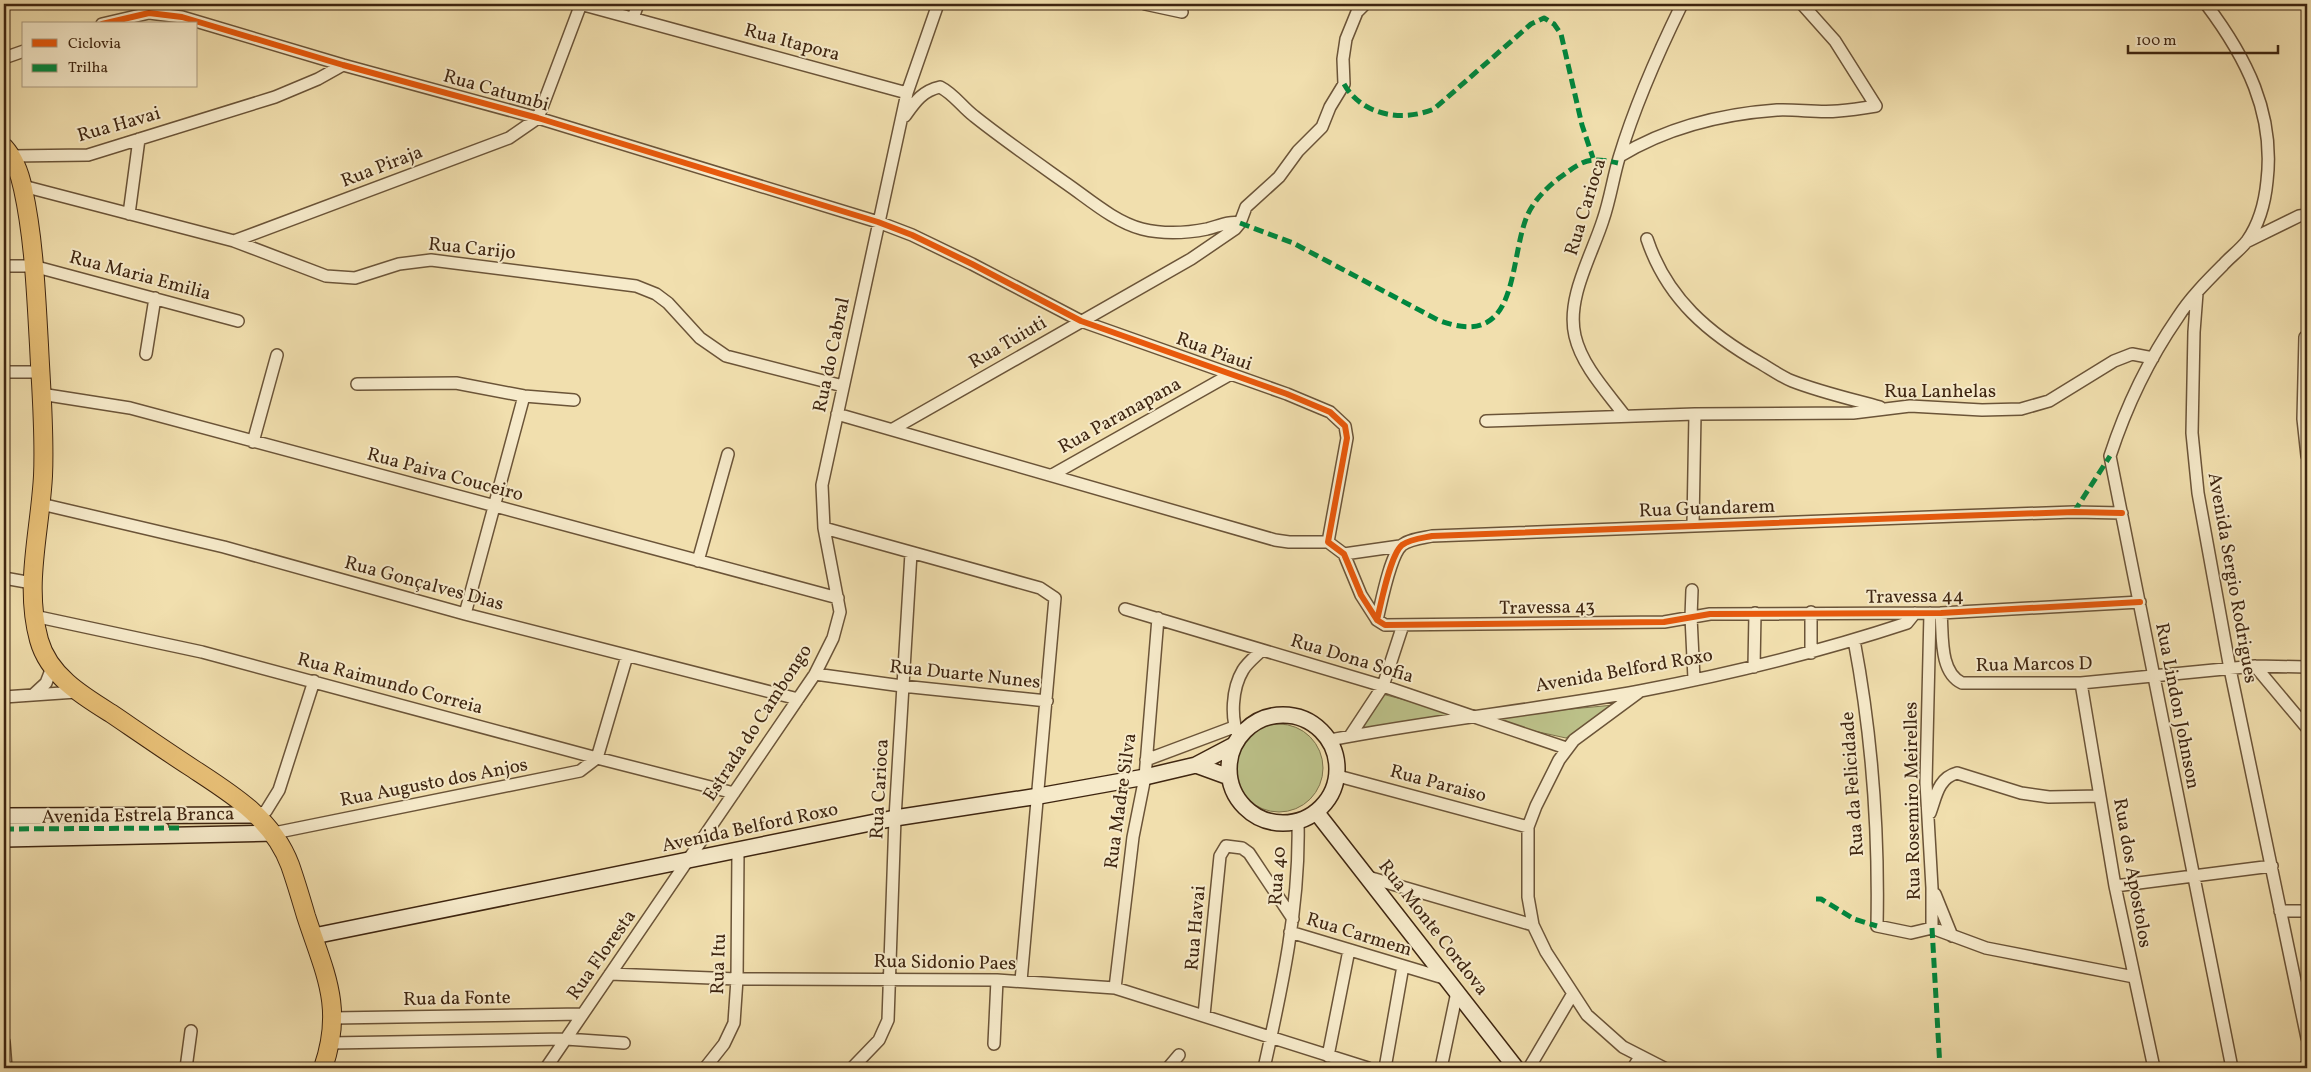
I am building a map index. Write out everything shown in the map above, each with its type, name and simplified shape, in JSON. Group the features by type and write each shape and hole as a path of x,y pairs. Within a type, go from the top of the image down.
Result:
{"main road":[{"path":"8,151 23,186 33,266 40,372 44,452 41,504 32,583 34,616 40,642 53,666 76,692 218,785 257,815 274,833 287,857 330,989 333,1018 330,1043 322,1068"}],"street":[{"path":"163,4 171,15"},
{"path":"538,118 581,4"},
{"name":"Rua Itapora","path":"581,4 907,93"},
{"path":"633,18 638,4"},
{"name":"Rua do Cabral","path":"838,627 840,612 824,528 822,485 907,93 938,4"},
{"path":"1145,4 1182,12"},
{"name":"Rua Tuiuti","path":"894,429 1191,259 1225,237 1240,223 1246,207 1279,177 1298,151 1317,134 1344,84 1346,39 1357,12 1365,4"},
{"name":"Rua Carioca","path":"1625,416 1586,362 1575,336 1574,308 1579,288 1604,218 1620,156 1638,104 1682,4"},
{"path":"1620,156 1648,140 1682,127 1721,117 1778,110 1837,111 1876,106 1835,41 1802,4"},
{"path":"2153,358 2178,315 2246,242 2255,226 2266,197 2269,151 2263,107 2244,62 2206,4"},
{"name":"Rua Catumbi","path":"108,22 151,8 343,65 538,118 878,222"},
{"path":"4,58 22,52"},
{"name":"Rua Havai","path":"8,151 88,155 275,97 318,79 343,65"},
{"path":"900,125 916,100 926,91 940,86 987,126 1093,202 1124,221 1141,228 1156,231 1179,232 1207,229 1228,222 1240,223"},
{"name":"Rua Piraja","path":"234,242 509,138 538,118"},
{"path":"129,214 139,139"},
{"name":"Rua Carijo","path":"23,186 234,242 309,271 340,278 355,278 399,264 450,260 636,286 656,294 668,303 700,338 726,356 843,386"},
{"path":"2246,242 2299,216 2307,215"},
{"name":"Rua Piaui","path":"878,222 912,235 972,264 1081,321 1231,374 1330,412 1344,426 1347,438 1328,542"},
{"path":"1647,239 1660,270 1674,294 1690,313 1716,334 1750,357 1792,381 1881,408"},
{"name":"Rua Maria Emilia","path":"4,266 33,266 238,321"},
{"name":"Avenida Sergio Rodrigues","path":"2197,293 2194,332 2192,433 2194,465 2230,669 2307,1038"},
{"path":"146,354 155,298"},
{"path":"2305,336 2307,456"},
{"name":"Rua Lanhelas","path":"1486,422 1695,414 1854,412 1910,406 1982,410 2021,409 2049,401 2114,361 2132,354 2153,358"},
{"path":"253,442 276,356"},
{"name":"Rua Lindon Johnson","path":"2153,358 2122,421 2110,456 2140,602 2192,877 2232,1068"},
{"path":"4,372 40,372"},
{"name":"Rua Paranapana","path":"1052,475 1231,374"},
{"path":"357,384 456,382 524,396 574,400"},
{"name":"Rua Paiva Couceiro","path":"41,394 130,408 838,598"},
{"path":"465,614 492,506 524,396"},
{"path":"837,414 1275,540 1328,542 1344,554 1361,595 1377,620 1385,625 1403,625 1383,686 1350,736"},
{"path":"1693,524 1695,414"},
{"path":"698,561 728,454"},
{"name":"Rua Gonçalves Dias","path":"41,504 224,547 465,614 798,699"},
{"name":"Rua Guandarem","path":"1400,546 1413,540 1453,533 2064,512 2122,513"},
{"path":"824,528 1040,588 1052,595 1056,601 1047,700"},
{"path":"1344,554 1400,546"},
{"path":"1377,620 1391,565 1400,546"},
{"name":"Rua Carioca","path":"852,1068 879,1040 886,1027 891,979 895,818 911,553"},
{"path":"4,578 32,583"},
{"path":"1692,590 1691,617 1694,679"},
{"name":"Travessa 44","path":"1691,617 1702,614 1811,612 1936,613 2140,602"},
{"name":"Rua Dona Sofia","path":"1126,609 1383,686 1566,748"},
{"path":"1811,612 1812,653"},
{"path":"1754,667 1755,613"},
{"name":"Avenida Belford Roxo","path":"1330,740 1640,691 1754,667 1812,653 1907,623 1915,613"},
{"name":"Rua Marcos D","path":"1936,613 1949,674 1955,680 1962,683 2081,683 2255,666 2307,667"},
{"name":"Rua Rosemiro Meirelles","path":"1932,928 1932,888 1926,783 1936,613"},
{"name":"Rua Raimundo Correia","path":"34,616 202,652 734,793"},
{"name":"Travessa 43","path":"1403,625 1664,622 1691,617"},
{"name":"Rua Madre Silva","path":"1114,988 1132,846 1145,777 1158,618"},
{"name":"Estrada do Cambongo","path":"687,862 798,699 826,654 838,627"},
{"name":"Rua da Felicidade","path":"1854,640 1873,764 1878,884 1877,926 1911,933 1932,928"},
{"path":"1196,765 1229,776 1236,736 1237,685 1243,670 1262,650"},
{"path":"597,758 627,656"},
{"path":"32,695 46,684 53,666"},
{"path":"2255,666 2307,728"},
{"name":"Rua Duarte Nunes","path":"814,674 902,686 1047,700 1021,981"},
{"path":"257,815 266,811 279,790 314,681"},
{"name":"Rua dos Apostolos","path":"2081,683 2115,886 2154,1068"},
{"path":"1640,691 1588,728 1566,748 1536,806 1528,827 1526,874 1534,925 1549,958 1572,995 1603,1032 1640,1057 1664,1068"},
{"path":"4,697 76,692"},
{"name":"Avenida Belford Roxo","path":"314,936 738,852 895,818 1039,796 1145,777 1196,765 1259,720 1275,715 1290,715 1306,719 1320,728 1330,740 1337,757 1338,776 1334,790 1327,802 1317,813 1298,823 1268,822 1254,816 1242,805 1234,792 1229,776"},
{"path":"1146,760 1236,736"},
{"name":"Rua Augusto dos Anjos","path":"274,833 580,771 597,758"},
{"path":"1929,818 1942,781 1948,775 1957,773 2021,793 2063,798 2100,796"},
{"name":"Rua Paraiso","path":"1338,776 1528,827"},
{"name":"Rua Monte Cordova","path":"1317,813 1516,1068"},
{"name":"Avenida Estrela Branca","path":"4,816 257,815"},
{"name":"Rua 40","path":"1290,932 1293,919 1298,823"},
{"path":"4,829 182,828"},
{"name":"Avenida Estrela Branca","path":"4,839 274,833"},
{"name":"Rua Havai","path":"1204,1015 1220,856 1226,846 1242,848 1249,853 1293,919"},
{"name":"Rua Itu","path":"705,1068 724,1044 734,1023 737,979 738,852"},
{"name":"Rua Floresta","path":"546,1068 687,862"},
{"path":"2115,886 2272,866"},
{"path":"1368,877 1534,925"},
{"path":"1932,888 1952,936"},
{"path":"2280,911 2307,911"},
{"path":"1932,928 1986,948 2134,977"},
{"path":"1264,1068 1290,932"},
{"name":"Rua Carmem","path":"1290,932 1447,979"},
{"path":"1328,1056 1349,950"},
{"path":"1385,1068 1403,966"},
{"name":"Rua Sidonio Paes","path":"610,974 737,979 997,980 1114,988 1368,1068"},
{"path":"994,1044 997,980"},
{"path":"1440,1068 1457,992"},
{"path":"1529,1068 1572,995"},
{"name":"Rua da Fonte","path":"333,1018 582,1014"},
{"path":"186,1068 191,1031"},
{"path":"330,1043 566,1039 624,1043"},
{"path":"4,1042 6,1068"},
{"path":"1168,1068 1178,1055"},
{"path":"1633,1068 1640,1057"},
{"path":"2302,1068 2307,1065"}],"green space":[{"path":"1382,694 1475,718 1362,729"},
{"path":"1614,705 1566,738 1475,718"},
{"path":"1270,724 1288,724 1304,731 1316,743 1323,759 1323,777 1316,793 1304,805 1288,812 1270,812 1254,805 1242,793 1235,777 1235,759 1242,743 1254,731"}],"marked path":[{"path":"1344,84 1352,95 1372,109 1397,115 1422,113 1434,109 1531,24 1544,18 1554,24 1561,34 1582,125 1593,158"},
{"path":"1240,223 1293,243 1438,320 1465,327 1484,324 1497,314 1506,298 1521,235 1527,216 1537,199 1557,180 1582,163 1594,160 1618,163"},
{"path":"2305,337 2307,333"},
{"path":"2074,512 2110,456"},
{"path":"4,829 182,828"},
{"path":"1816,899 1821,899 1854,919 1877,926"},
{"path":"1932,928 1940,1068"}],"cycle path":[{"path":"111,22 149,13 182,17 343,65 538,118 878,222 912,235 972,264 1081,321 1287,394 1330,412 1345,426 1347,438 1328,542 1344,554 1361,595 1377,620"},
{"path":"2122,513 2074,512 1432,536 1409,541 1398,550 1386,580 1377,620 1385,625 1664,622 1710,614 1941,613 2140,602"}]}
